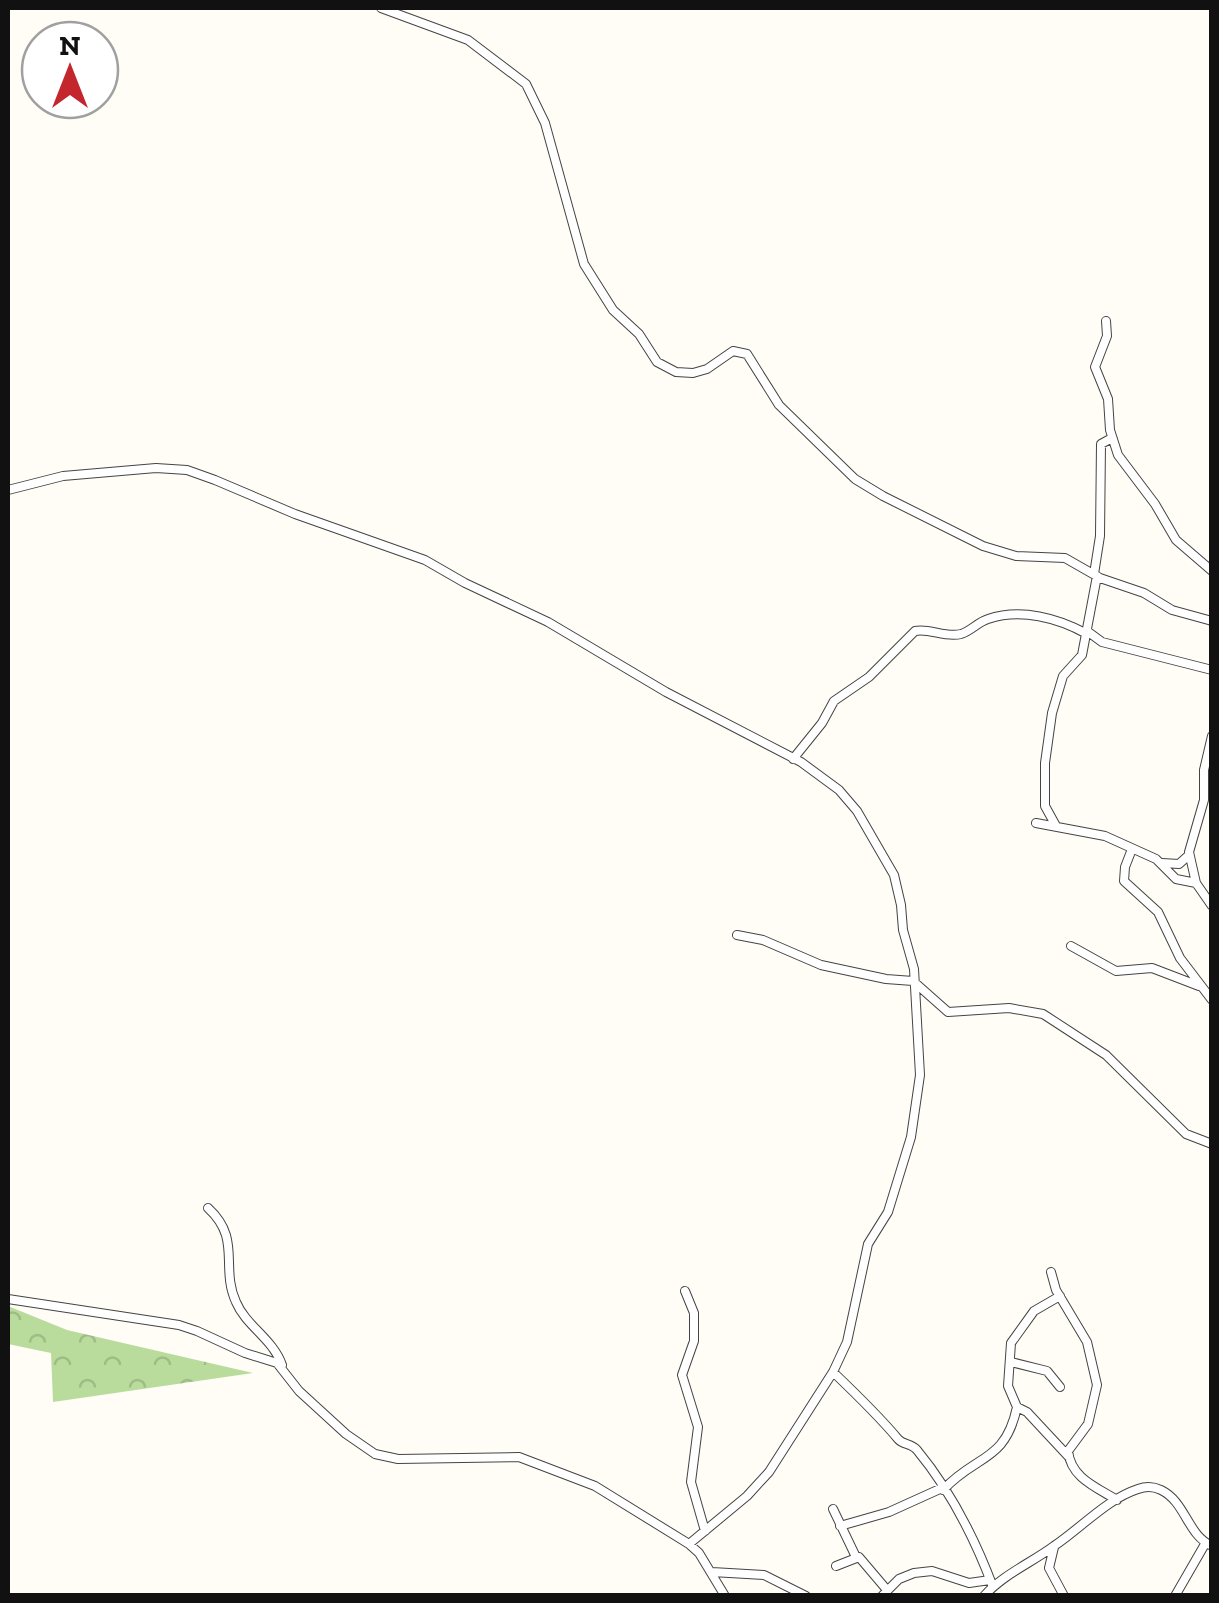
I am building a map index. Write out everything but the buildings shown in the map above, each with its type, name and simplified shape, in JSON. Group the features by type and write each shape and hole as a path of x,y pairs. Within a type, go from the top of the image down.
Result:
{"street":[{"path":"381,8 468,40 526,84 546,123 584,264 613,310 639,334 661,366 693,373 707,370 733,351 747,354 780,405 855,479 983,546 1016,556 1065,558 1095,575 1144,593 1172,610 1212,621"},
{"path":"1106,321 1108,332 1095,367 1108,398 1112,438 1125,467 1155,504 1176,540 1212,571"},
{"path":"1056,826 1045,806 1045,763 1052,714 1063,676 1078,662 1087,633 1100,536 1101,444 1112,438"},
{"path":"8,490 63,476 140,468 187,470 215,480 295,514 425,560 548,622 666,692 793,758 839,790 857,811 894,875 902,930 914,969 920,1075 912,1137 888,1212 868,1244 847,1342 833,1372 769,1472 747,1496 689,1544"},
{"path":"793,758 841,694 870,677 914,632 960,634 987,619 1029,615 1064,623 1102,642 1212,670"},
{"path":"1212,736 1204,770 1204,800 1189,855 1196,883 1212,906"},
{"path":"1036,823 1094,833 1162,864 1176,879 1196,883"},
{"path":"1132,849 1124,867 1124,881 1158,912 1180,958 1212,1000"},
{"path":"1162,864 1179,864 1189,855"},
{"path":"737,935 763,940 821,965 913,981 948,1012 1008,1008 1043,1014 1106,1055 1186,1134 1212,1144"},
{"path":"1071,946 1116,972 1152,968 1199,986"},
{"path":"208,1208 229,1238 234,1298 275,1351 282,1369"},
{"path":"1051,1272 1087,1342 1096,1385 1088,1424 1070,1448 1070,1465 1080,1478 1117,1500"},
{"path":"685,1292 694,1313 694,1341 682,1376 698,1426 691,1482 705,1531"},
{"path":"840,1526 889,1512 942,1489 976,1461 1002,1447 1013,1426 1016,1407 1008,1386 1011,1343 1034,1311 1060,1296"},
{"path":"8,1298 180,1325 277,1362 299,1391 346,1434 376,1454 398,1459 519,1457 594,1486 700,1553 725,1596"},
{"path":"1010,1362 1047,1371 1060,1386"},
{"path":"833,1372 892,1429 900,1442 915,1448 976,1543 993,1587"},
{"path":"1016,1407 1027,1412 1068,1456"},
{"path":"984,1596 1117,1500 1142,1487 1157,1488 1180,1506 1208,1545 1175,1596"},
{"path":"833,1508 856,1557 862,1559 885,1593 914,1573 932,1571 993,1587"},
{"path":"1054,1546 1050,1568 1064,1596"},
{"path":"836,1566 856,1557"},
{"path":"1033,1560 1050,1568"},
{"path":"712,1572 764,1574 806,1596"}],"green space":[{"path":"8,1306 67,1330 253,1373 53,1402 51,1353 8,1344"}]}
